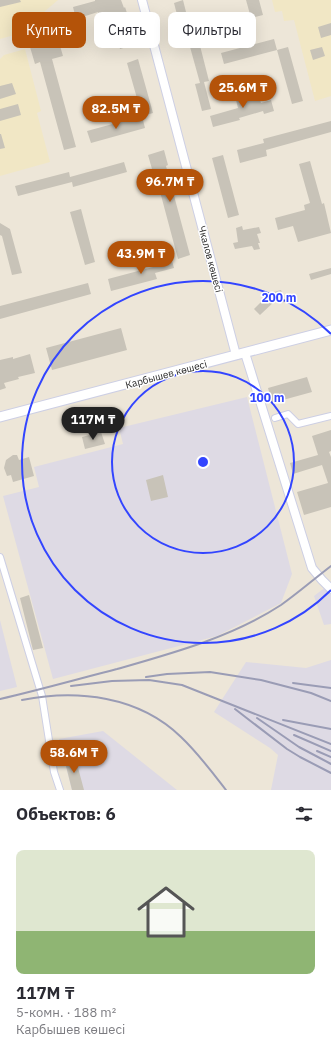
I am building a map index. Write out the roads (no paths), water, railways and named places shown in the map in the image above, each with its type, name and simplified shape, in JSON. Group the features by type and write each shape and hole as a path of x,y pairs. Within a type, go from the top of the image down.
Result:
{"main road":[{"name":"Карбышев көшесі","path":"0,417 331,330"}],"street":[{"name":"Чкалов көшесі","path":"142,0 240,354 312,568 331,589"},
{"path":"275,418 288,414 298,424 331,416"},
{"path":"0,557 42,696 54,772 60,790"}],"railway":[{"path":"0,699 138,663 181,650 222,635 243,626 281,605 331,566"},
{"path":"146,677 167,674 210,672 261,680 311,693 331,701"},
{"path":"71,686 112,681 149,680 182,685 331,744"},
{"path":"293,683 331,688"},
{"path":"22,700 64,695 85,696 127,704 146,712 164,723 181,737 199,756 226,790"},
{"path":"235,709 287,749 331,773"},
{"path":"257,718 299,747 331,764"},
{"path":"283,720 331,729"},
{"path":"294,735 331,751"},
{"path":"317,751 331,757"}]}
